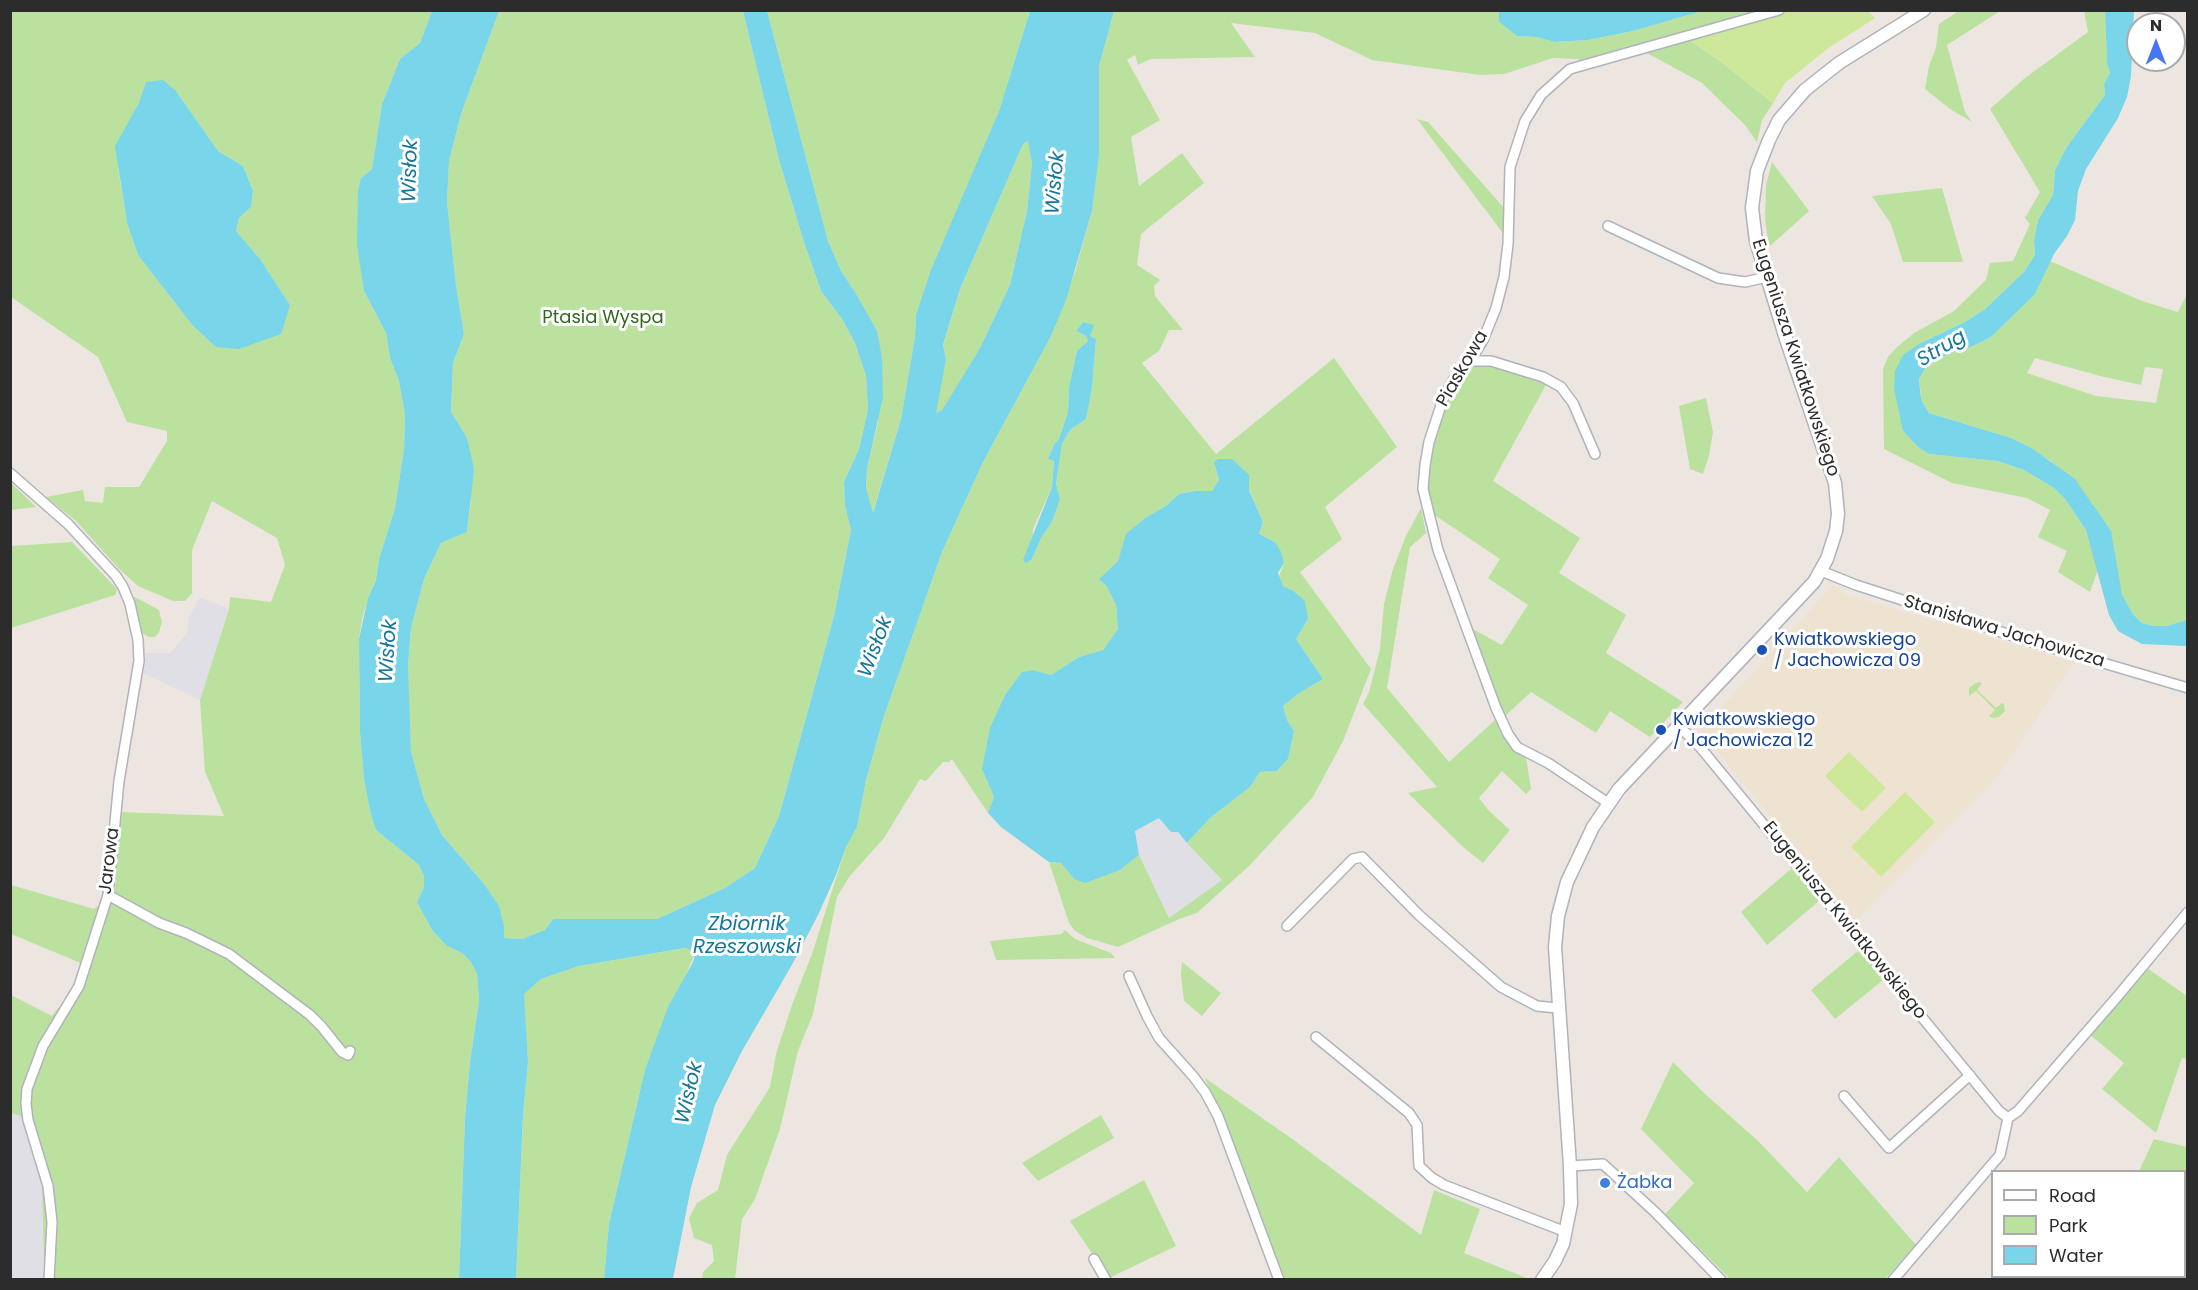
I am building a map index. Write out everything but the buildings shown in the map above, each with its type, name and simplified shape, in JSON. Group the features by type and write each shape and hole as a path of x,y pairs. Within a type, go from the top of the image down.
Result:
{"street":[{"name":"Piaskowa","path":"1608,803 1548,763 1517,747 1508,734 1496,708 1438,550 1423,489 1429,442 1443,399 1454,379 1470,361 1496,308 1504,277 1508,243 1510,167 1525,121 1541,95 1570,69 1779,10"},
{"name":"Eugeniusza Kwiatkowskiego","path":"1542,1280 1555,1261 1566,1233 1571,1204 1555,947 1562,897 1584,844 1608,803 1632,774 1804,594 1821,571 1833,545 1836,531 1838,507 1835,483 1767,277 1754,226 1753,198 1762,157 1779,120 1817,80 1839,63 1924,10"},
{"path":"1608,226 1718,278 1745,282 1767,277"},
{"path":"1470,361 1491,360 1543,377 1561,387 1573,404 1595,454"},
{"name":"Jarowa","path":"10,473 68,524 116,576 130,604 136,628 139,661 119,781 108,895 79,986 43,1046 27,1089 28,1120 48,1186 52,1222 49,1280"},
{"name":"Stanisława Jachowicza","path":"1821,571 1856,585 2032,642 2187,688"},
{"name":"Eugeniusza Kwiatkowskiego","path":"1678,725 1700,747 1999,1111 2008,1118"},
{"path":"1287,926 1353,859 1362,857 1419,915 1502,987 1537,1006 1558,1008"},
{"path":"108,895 159,923 229,954 310,1015 342,1052 348,1054 350,1051"},
{"path":"1893,1280 2000,1155 2008,1118 2018,1112 2187,912"},
{"path":"1129,976 1159,1038 1193,1076 1218,1116 1280,1280"},
{"path":"1316,1037 1409,1113 1417,1125 1419,1166 1432,1178 1444,1185 1566,1233"},
{"path":"1844,1096 1889,1148 1970,1075"},
{"path":"1570,1166 1604,1164 1656,1213 1721,1280"},
{"path":"1094,1259 1106,1280"}],"shaded area":[{"path":"1833,585 1845,594 2074,662 1995,780 1856,921 1706,738 1697,734"},
{"path":"200,597 229,609 200,700 143,673 146,653 170,653 187,633 189,617"},
{"path":"1159,818 1171,831 1178,832 1222,880 1169,918 1139,855 1136,843 1135,831"},
{"path":"11,1113 21,1115 42,1183 44,1279 11,1280"}],"green space":[{"path":"11,10 432,11 420,43 400,59 382,104 372,169 361,178 358,190 364,291 386,333 390,358 399,381 405,414 404,449 395,508 379,559 376,579 368,598 359,639 360,732 364,779 376,830 419,865 424,876 424,887 417,902 432,930 447,946 462,953 471,962 477,974 479,1001 465,1118 459,1279 52,1279 52,1264 44,1267 42,1183 21,1116 11,1113 11,995 52,1016 66,1002 83,964 11,934 11,885 94,909 115,891 121,812 224,816 205,772 200,700 229,609 230,597 271,602 285,565 277,538 212,501 192,550 192,593 185,601 173,601 138,586 119,569 77,522 46,497 83,490 85,501 103,503 105,487 139,487 167,441 167,431 127,422 98,357 11,297","holes":["176,91 218,151 243,166 253,191 251,207 239,218 236,231 260,259 290,305 216,347 193,326 138,255 127,223 118,168 130,121 139,103"]},
{"path":"1960,10 2000,11 1947,45 1965,112 1972,122 1950,109 1925,89 1929,66 1936,48 1939,24"},
{"name":"Ptasia Wyspa","path":"499,11 743,11 779,160 804,242 821,291 842,319 855,343 866,376 868,410 859,449 844,482 845,506 851,530 834,616 779,816 755,868 725,888 657,919 553,919 545,930 522,939 503,938 504,926 484,884 442,835 424,799 411,752 409,719 408,666 411,628 424,579 441,543 467,532 471,500 467,438 451,413 453,363 464,334 456,286 447,202 449,161 461,114"},
{"path":"767,11 1030,11 999,111 916,315 915,337 901,419 872,515 866,488 867,469 878,422 877,332 841,271 828,241"},
{"path":"1114,11 1499,11 1499,22 1517,36 1537,37 1556,42 1588,40 1633,31 1702,11 1768,11 1588,62 1553,58 1504,74 1480,75 1372,60 1315,33 1231,23 1255,57 1151,59 1138,65 1135,55 1127,60 1160,120 1131,137 1139,186 1182,153 1204,183 1141,234 1137,265 1160,280 1154,286 1155,296 1183,330 1169,330 1159,351 1142,363 1216,454 1334,358 1397,447 1325,507 1342,539 1300,572 1371,669 1343,741 1313,797 1250,865 1197,913 1118,947 1087,938 1075,931 1069,923 1049,862 1061,863 1074,879 1120,870 1139,855 1169,918 1222,880 1187,843 1210,818 1250,787 1260,772 1277,771 1288,759 1294,731 1287,720 1283,706 1323,679 1296,639 1308,619 1292,590 1283,586 1279,576 1284,563 1275,542 1259,534 1263,522 1249,489 1249,475 1214,462 1219,480 1212,491 1179,494 1127,534 1118,561 1099,579 1107,587 1116,605 1118,629 1103,650 1079,657 1051,675 1033,670 982,769 994,797 988,813 952,759 949,762 943,762 926,781 920,779 884,838 849,877 837,897 813,1014 798,1051 780,1129 755,1199 742,1219 735,1279 702,1279 703,1272 714,1261 712,1245 694,1238 689,1218 697,1203 718,1190 727,1155 770,1087 776,1054 793,1002 812,954 846,847 857,827 866,780 884,716 942,552 983,462 1050,338 1075,272 1092,211 1099,155 1099,66","holes":["1083,322 1093,325 1090,336 1096,339 1092,388 1086,419 1070,430 1062,444 1056,485 1060,499 1052,522 1041,538 1032,559 1033,529 1052,487 1054,460 1048,459 1054,444 1059,439 1068,412 1069,387 1077,351 1088,341 1085,335 1076,331"]},
{"path":"1788,11 1868,11 1875,18 1827,49 1785,83 1773,103 1689,40"},
{"path":"2084,11 2105,11 2107,63 2110,73 2104,84 2105,95 2066,148 2055,170 2053,195 2038,220 2034,241 2035,255 2024,272 1984,310 1921,343 1903,431 1918,447 1929,454 1998,461 2024,470 2054,488 2065,499 2086,530 2098,570 2090,592 2058,572 2067,551 2038,537 2050,510 2027,498 1952,483 1884,449 1883,369 1888,357 1896,348 1914,333 1954,311 1986,280 1990,263 2013,261 2030,224 2025,218 2040,192 1990,109 2025,78 2088,32"},
{"path":"1689,40 1773,103 1762,120 1757,142 1745,125 1702,83 1647,53"},
{"path":"1417,119 1428,122 1505,209 1505,236"},
{"path":"1029,141 1032,164 1027,211 1010,285 980,348 942,410 935,414 946,360 943,346 960,289 1023,144"},
{"path":"1772,162 1809,211 1769,247 1765,219 1766,185"},
{"path":"1942,188 1963,262 1903,262 1891,224 1872,196"},
{"path":"2050,261 2142,301 2178,312 2187,294 2187,620 2184,622 2154,626 2142,623 2133,614 2122,595 2116,566 2051,461 2011,438 1929,413 1922,402 1919,379 1927,365 1991,337 2035,294","holes":["2035,358 2141,385 2145,367 2163,369 2156,403 2096,396 2027,373"]},
{"path":"1485,363 1547,383 1493,481 1580,538 1559,573 1626,615 1606,653 1683,702 1650,737 1610,711 1596,733 1531,692 1504,717 1469,627 1502,645 1528,605 1488,578 1500,559 1433,514 1426,486 1432,443 1445,408 1467,371 1478,364"},
{"path":"1706,398 1713,432 1703,474 1690,469 1679,406"},
{"path":"11,483 36,507 11,510"},
{"path":"1421,508 1426,533 1410,547 1387,688 1449,762 1495,720 1503,737 1526,757 1531,789 1526,794 1502,771 1479,798 1489,811 1510,830 1483,863 1463,847 1408,793 1437,787 1363,704 1369,692 1380,649 1384,604 1393,569 1406,536"},
{"path":"72,542 117,589 115,595 11,628 11,546"},
{"path":"133,598 159,610 162,622 155,637 148,637 140,631"},
{"path":"1979,682 1982,683 1977,690 1996,708 2004,704 2005,711 1999,717 1989,716 1995,710 1976,691 1969,696 1969,688"},
{"path":"1849,752 1886,788 1862,812 1825,776"},
{"path":"1905,792 1935,822 1881,877 1851,847"},
{"path":"1792,868 1819,901 1767,945 1741,912"},
{"path":"1065,930 1075,939 1111,953 1115,958 996,960 990,941 1062,934"},
{"path":"686,948 696,951 645,1070 609,1224 604,1279 516,1280 523,1115 528,1062 523,994 541,979 579,966"},
{"path":"1859,950 1883,980 1835,1019 1811,990"},
{"path":"1182,962 1221,993 1202,1016 1184,1001"},
{"path":"2147,968 2187,996 2187,1059 2182,1058 2156,1133 2102,1089 2124,1063 2088,1033"},
{"path":"1673,1062 1758,1141 1807,1192 1839,1157 1916,1245 1885,1279 1730,1279 1665,1214 1694,1183 1641,1129"},
{"path":"1205,1078 1295,1141 1421,1235 1434,1190 1480,1209 1464,1253 1529,1279 1285,1279"},
{"path":"1101,1115 1114,1138 1038,1181 1022,1163"},
{"path":"2154,1139 2187,1147 2187,1179 2186,1170 2139,1170"},
{"path":"1144,1180 1176,1246 1109,1278 1070,1221"}],"water":[{"path":"1499,10 1702,11 1633,31 1588,40 1555,42 1537,37 1517,36 1499,22"},
{"name":"Zbiornik Rzeszowski","path":"432,11 499,11 461,114 449,161 447,202 456,286 464,334 453,363 451,412 467,438 474,469 467,532 441,543 424,579 411,628 408,666 411,752 424,799 442,835 484,884 499,906 504,926 504,938 522,939 545,930 553,919 657,919 725,888 755,868 779,816 834,616 851,530 845,506 844,482 859,449 868,410 866,376 855,343 842,319 821,291 804,242 779,160 743,11 767,11 828,241 841,271 877,331 882,358 883,397 867,469 866,488 873,513 901,419 915,337 916,315 931,270 999,111 1030,11 1114,11 1099,66 1099,155 1092,211 1066,300 1050,338 983,462 942,552 884,716 866,780 857,827 846,847 818,915 742,1051 715,1105 691,1187 673,1279 604,1279 609,1224 645,1070 668,1007 693,962 696,951 685,948 579,966 541,979 524,994 528,1062 523,1115 516,1279 459,1279 465,1118 479,1001 477,974 471,962 462,953 447,946 432,930 417,902 424,887 424,876 419,865 376,830 364,779 360,732 359,639 368,598 376,580 379,559 395,508 404,449 405,414 399,381 390,358 386,333 364,291 357,244 358,190 361,178 372,169 382,104 400,59 420,43","holes":["1028,141 1032,164 1027,211 1010,285 980,348 942,410 936,413 946,360 943,345 960,289 1023,144"]},
{"name":"Strug","path":"2105,11 2134,11 2126,12 2126,72 2131,72 2127,97 2118,118 2086,169 2078,191 2075,220 2054,254 2035,294 1991,337 1927,365 1919,379 1920,391 1922,402 1929,413 2011,438 2033,449 2075,479 2111,531 2122,595 2133,614 2142,623 2154,626 2167,626 2187,620 2187,646 2142,644 2118,631 2109,615 2086,530 2065,499 2054,488 2024,470 1998,461 1929,454 1918,447 1903,431 1894,389 1895,371 1903,355 1984,310 2024,272 2035,255 2034,241 2038,220 2053,195 2055,170 2066,148 2105,95 2104,84 2110,73 2107,63"},
{"path":"163,80 176,91 218,151 243,166 253,191 251,207 239,218 236,231 260,259 290,305 281,334 239,349 216,347 193,326 138,255 127,223 115,146 139,103 146,82"},
{"path":"1083,322 1094,325 1090,336 1096,339 1092,388 1086,419 1070,430 1062,444 1056,484 1060,499 1052,522 1041,538 1032,559 1026,563 1023,560 1052,487 1054,461 1048,459 1054,444 1059,439 1068,412 1069,387 1077,351 1088,341 1085,335 1076,331"},
{"path":"1218,459 1232,459 1249,475 1249,490 1263,522 1259,534 1275,542 1281,552 1284,563 1278,573 1283,586 1305,601 1308,619 1296,639 1323,679 1283,706 1287,720 1294,731 1288,759 1277,771 1260,772 1250,787 1210,818 1187,843 1178,832 1171,832 1159,818 1135,831 1139,855 1120,870 1085,883 1074,879 1061,863 1049,862 1001,827 988,813 994,797 982,769 990,728 1005,695 1022,672 1033,670 1051,675 1079,657 1103,650 1118,629 1116,605 1107,587 1099,579 1118,561 1126,534 1179,494 1212,491 1219,480 1214,462"}],"place":[{"name":"Kwiatkowskiego / Jachowicza 09","path":"1762,650"},
{"name":"Kwiatkowskiego / Jachowicza 12","path":"1661,730"},
{"name":"Żabka","path":"1605,1183"}],"water label":[{"name":"Wisłok","path":"411,171"},
{"name":"Wisłok","path":"1056,183"},
{"name":"Wisłok","path":"876,647"},
{"name":"Wisłok","path":"389,651"},
{"name":"Wisłok","path":"690,1093"}]}
